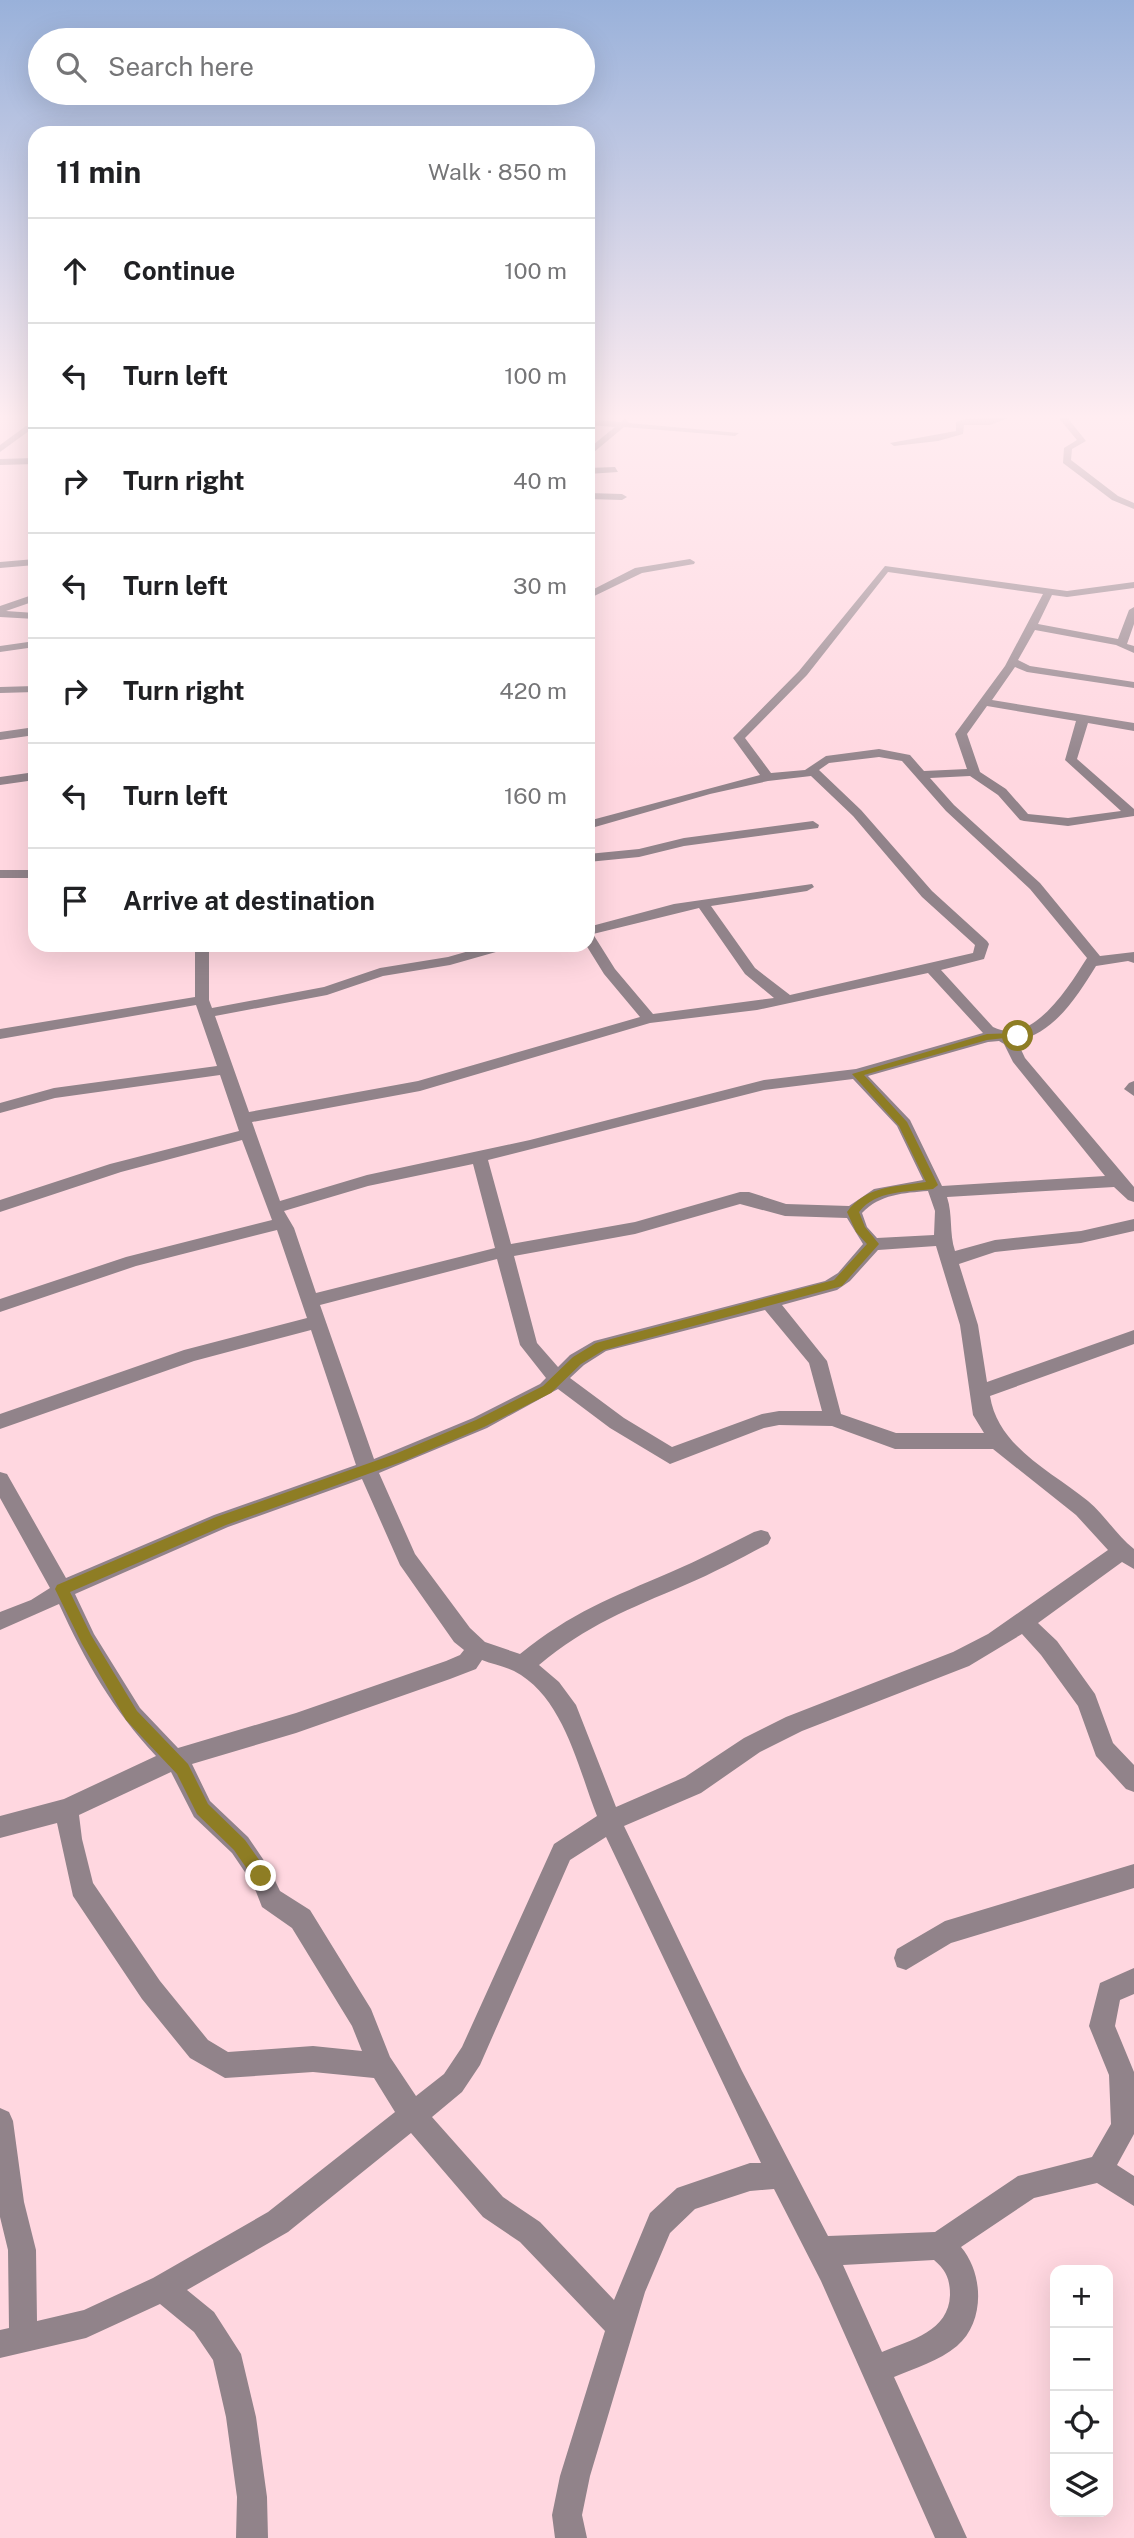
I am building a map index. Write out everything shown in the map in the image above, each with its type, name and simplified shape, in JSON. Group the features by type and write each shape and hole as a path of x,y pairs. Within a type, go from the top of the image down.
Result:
{"street":[{"path":"595,592 639,570 690,562"},
{"path":"0,565 28,563"},
{"path":"768,777 739,738 803,673 885,569 1067,594 1134,585"},
{"path":"1049,592 1013,662 961,734 974,772 1002,792 1024,817 1068,822 1131,813 1072,760 1083,718"},
{"path":"0,612 28,600"},
{"path":"1122,643 1134,610"},
{"path":"0,612 28,614"},
{"path":"1033,626 1122,643 1134,650"},
{"path":"0,649 28,645"},
{"path":"1013,662 1027,668 1134,685"},
{"path":"0,690 28,689"},
{"path":"985,702 1134,727"},
{"path":"0,736 28,732"},
{"path":"0,1306 278,1215 367,1181 479,1157 764,1085 857,1074 930,1051 999,1036 1018,1036 1046,1020 1066,1003 1094,958 1035,886 950,808 906,758 879,753 826,760 812,770 768,777 617,814 595,822"},
{"path":"0,1206 248,1126 420,1086 649,1019 789,1000 979,956 982,944 927,894 857,813 812,770"},
{"path":"921,775 974,772"},
{"path":"0,781 28,777"},
{"path":"595,858 639,853 684,842 813,825"},
{"path":"0,874 28,874"},
{"path":"595,931 704,904 807,887"},
{"path":"704,904 732,950 759,982 789,1000"},
{"path":"595,946 609,971 649,1019"},
{"path":"202,952 205,1007 225,1070 248,1126 367,1468 407,1559 462,1635 478,1649 523,1665 551,1689 568,1712 610,1821 733,2080 821,2250 951,2538"},
{"path":"0,1034 327,992 380,972 450,961 481,952"},
{"path":"1092,962 1133,956"},
{"path":"932,969 988,1030 1010,1041 1018,1059 1118,1181 1134,1196"},
{"path":"0,1108 54,1093 225,1070"},
{"path":"0,2121 10,2202 22,2250 12,2340 86,2324 163,2288 278,2222 453,2083 471,2056 562,1852 610,1821 693,1785 752,1745 794,1724 961,1659 1128,1556 1083,1509 998,1441 983,1415 969,1325 943,1240 943,1211 935,1188 904,1124 857,1074"},
{"path":"479,1157 530,1345 558,1379 617,1423 670,1456 762,1421 833,1419 895,1441 998,1441"},
{"path":"853,1212 861,1202 875,1193 1118,1181"},
{"path":"0,1422 313,1312 506,1251 635,1228 740,1198 749,1198 785,1210 853,1212"},
{"path":"853,1212 860,1229 873,1244"},
{"path":"950,1261 962,1253 982,1247 1084,1237 1134,1225"},
{"path":"0,1621 38,1606 62,1589 221,1521 480,1423 530,1399 558,1379 577,1360 600,1346 838,1283 873,1244 943,1240"},
{"path":"770,1303 818,1362 833,1419"},
{"path":"981,1392 1134,1337"},
{"path":"0,1480 6,1503 62,1589 86,1640 132,1715 183,1769 202,1809 240,1845 261,1876 271,1899 301,1919 362,2018 380,2066 412,2114 493,2207 530,2232 622,2329"},
{"path":"523,1665 559,1635 606,1608 680,1578 761,1538"},
{"path":"1024,1622 1049,1648 1087,1701 1104,1749 1134,1781"},
{"path":"0,1826 67,1809 172,1760 296,1723 450,1669 468,1662 478,1649"},
{"path":"67,1809 70,1839 82,1888 151,1990 199,2049 225,2065 313,2059 380,2066"},
{"path":"906,1958 945,1933 1134,1876"},
{"path":"1100,2169 1124,2126 1122,2075 1102,2026 1110,1992 1134,1981"},
{"path":"821,2250 857,2251 939,2246 1028,2186 1100,2169 1134,2192"},
{"path":"571,2538 567,2515 575,2476 622,2329 631,2292 660,2222 687,2198 750,2177 782,2175"},
{"path":"876,2369 953,2334 965,2309 963,2276 958,2261 939,2246"},
{"path":"163,2288 204,2322 226,2354 241,2417 248,2470 252,2538"}],"route":[{"path":"261,1876 240,1845 202,1809 183,1769 132,1715 86,1640 62,1589 221,1521 400,1457 480,1423 547,1389 577,1360 600,1346 838,1283 873,1244 860,1229 853,1212 861,1202 875,1193 933,1185 904,1124 857,1074 930,1051 987,1037 1018,1036"}]}
